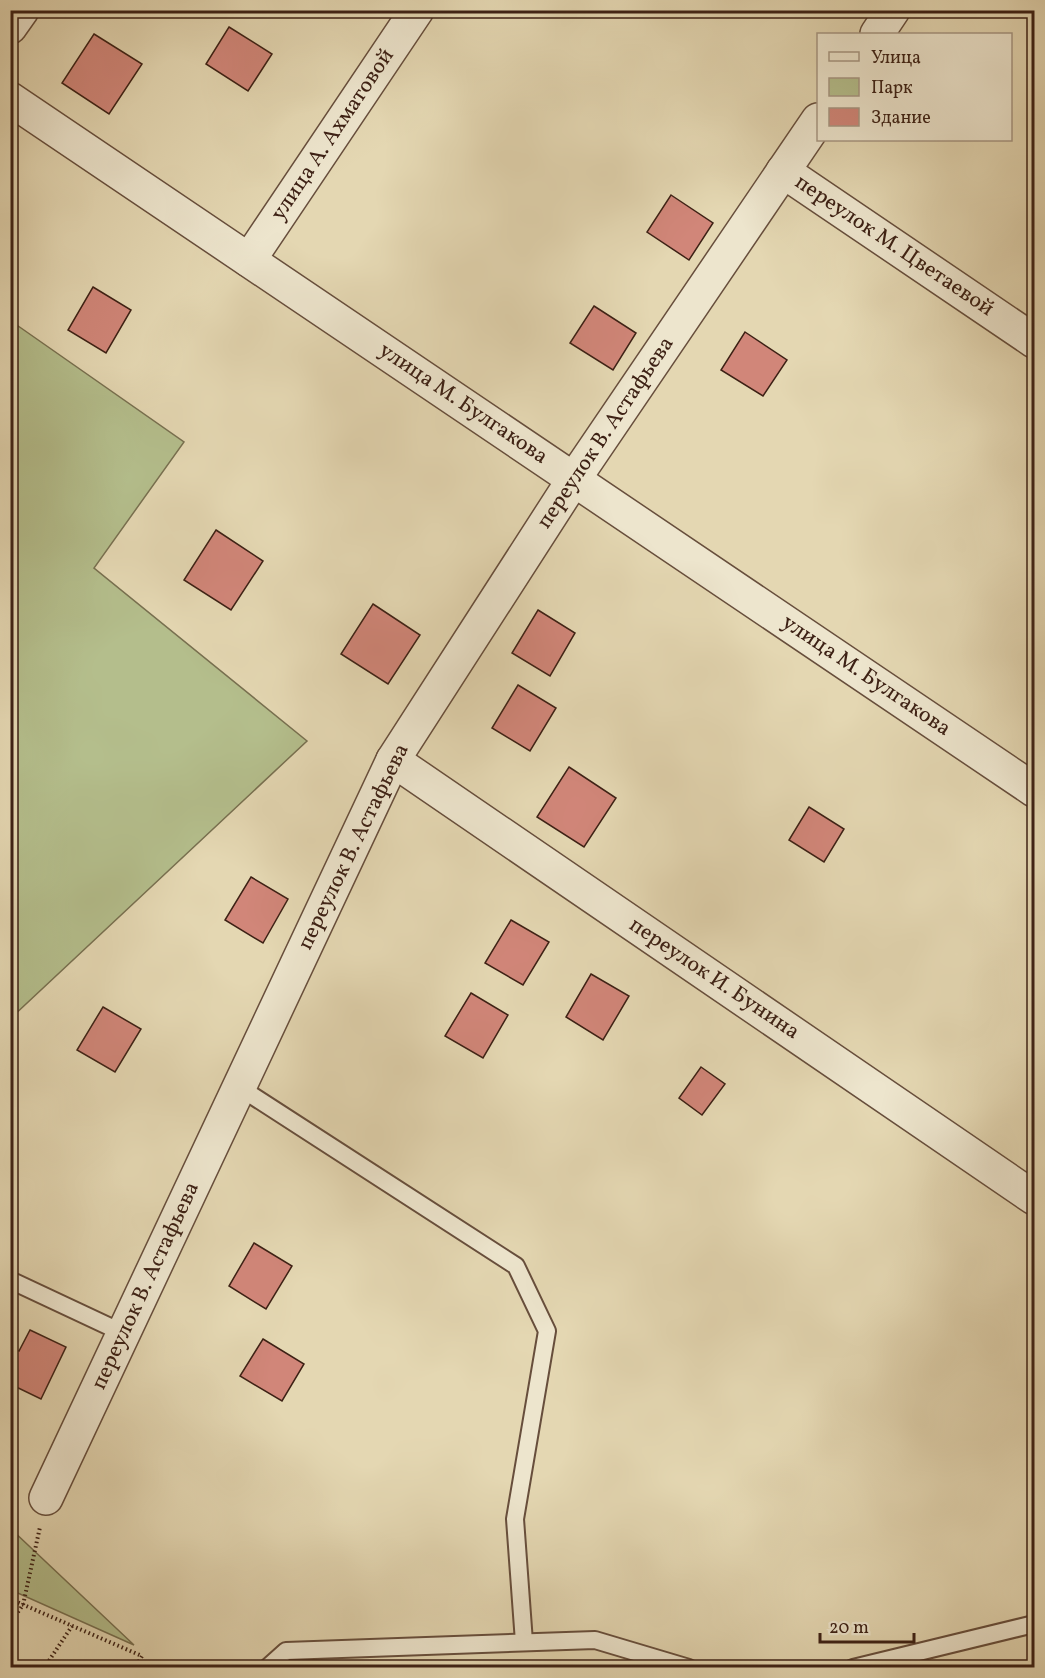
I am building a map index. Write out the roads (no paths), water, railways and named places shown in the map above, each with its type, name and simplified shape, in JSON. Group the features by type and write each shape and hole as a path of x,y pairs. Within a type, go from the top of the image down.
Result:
{"street":[{"path":"10,27 22,10"},
{"name":"улица А. Ахматовой","path":"249,260 417,10"},
{"path":"878,33 893,10"},
{"name":"улица М. Булгакова","path":"10,99 1035,790"},
{"name":"переулок В. Астафьева","path":"46,1498 393,760 574,479 817,123"},
{"name":"переулок М. Цветаевой","path":"783,171 1035,342"},
{"name":"переулок И. Бунина","path":"393,760 1035,1198"}],"lane":[{"path":"239,1087 516,1266 547,1331 515,1519 524,1642"},
{"path":"10,1280 123,1333"},
{"path":"853,1668 1035,1624"},
{"path":"267,1668 286,1651 595,1640 689,1668"}]}
